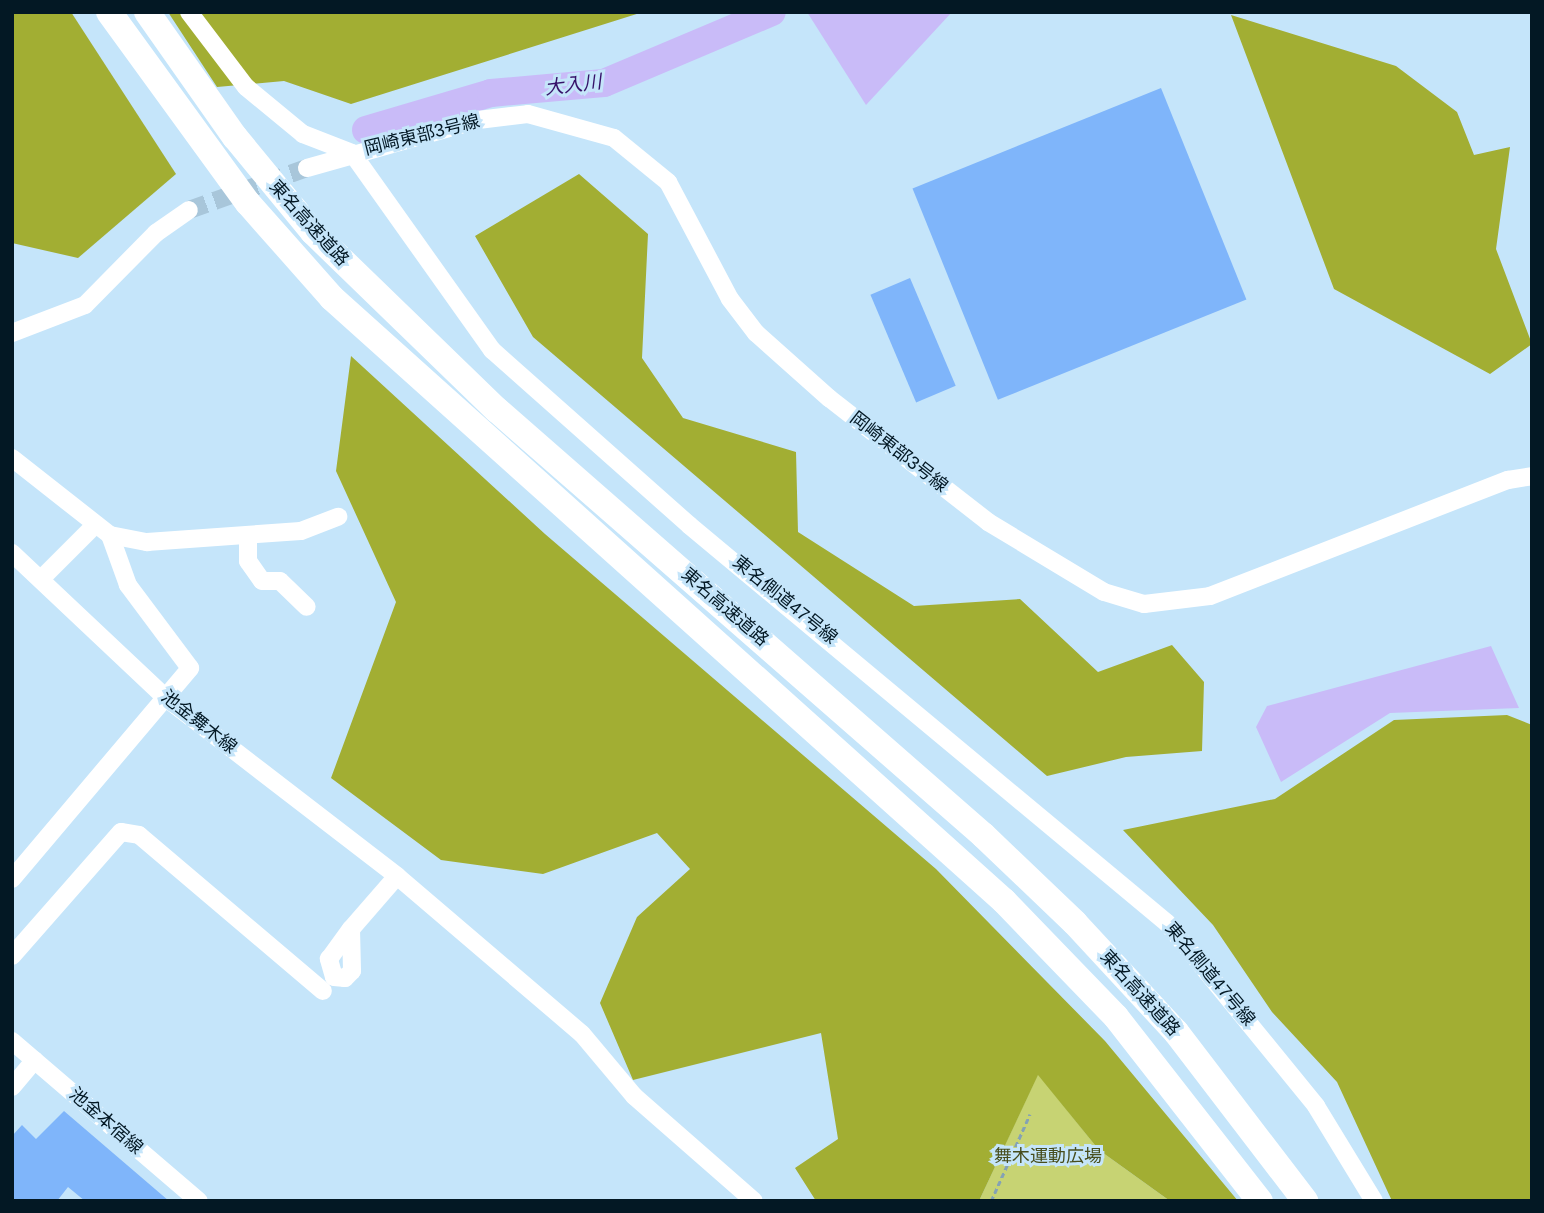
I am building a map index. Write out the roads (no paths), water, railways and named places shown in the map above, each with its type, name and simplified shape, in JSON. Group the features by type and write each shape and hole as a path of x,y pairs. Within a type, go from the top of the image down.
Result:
{"highway":[{"name":"東名高速道路","path":"109,12 248,203 332,298 1004,901 1116,1017 1260,1201"},
{"name":"東名高速道路","path":"147,12 235,137 313,232 497,410 963,817 1075,923 1176,1032 1306,1201"}],"street":[{"path":"189,12 246,87 303,134 352,153"},
{"name":"岡崎東部3号線","path":"307,167 478,120 528,114 614,138 668,182 730,299 756,333 829,398 999,530 1104,592 1144,604 1210,596 1495,484 1532,476"},
{"name":"東名側道47号線","path":"352,153 492,351 690,525 803,613 1167,923 1316,1106 1374,1201"},
{"path":"12,333 85,304 156,233 189,210"},
{"path":"12,458 103,530 147,542 301,531 338,517"},
{"path":"42,578 103,530"},
{"path":"12,879 190,668 189,659 128,585 103,530"},
{"path":"248,535 248,561 262,581 280,581 307,607"},
{"name":"池金舞木線","path":"12,553 42,578 166,698 397,876 582,1034 634,1096 754,1201"},
{"path":"12,956 121,832 139,835 323,991"},
{"path":"351,929 397,876"},
{"name":"池金本宿線","path":"12,1041 199,1201"},
{"path":"12,1087 35,1060"}],"waterway":[{"name":"大入川","path":"366,130 491,93 604,83 772,12"}],"tunnel":[{"path":"189,210 307,168"}],"park label":[{"name":"舞木運動広場","path":"1048,1156"}]}
